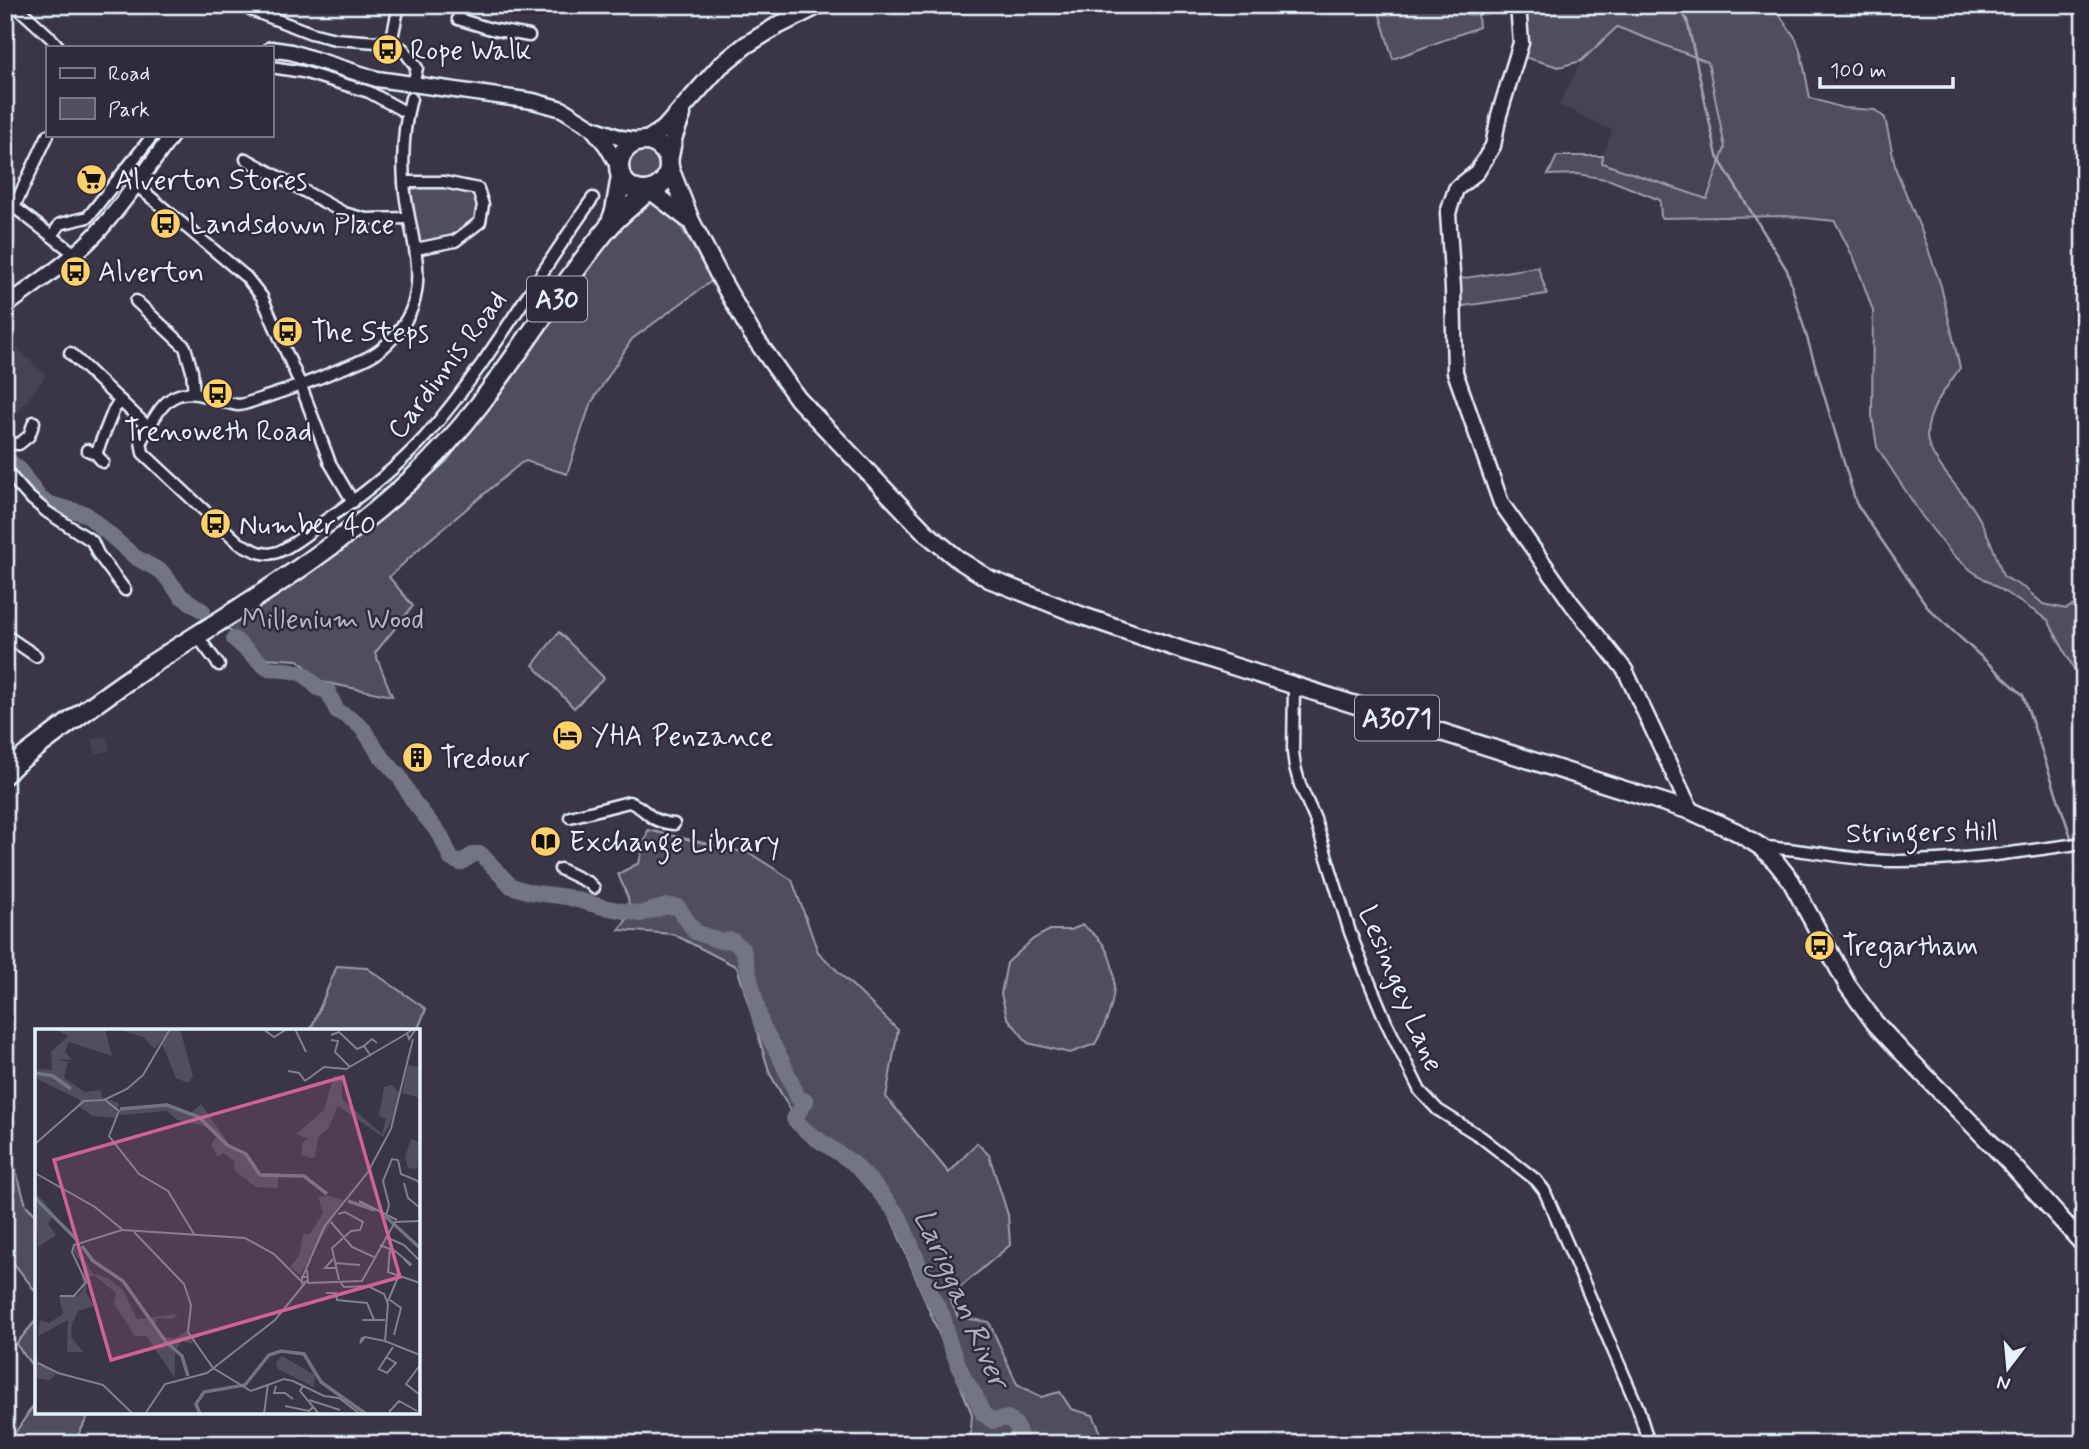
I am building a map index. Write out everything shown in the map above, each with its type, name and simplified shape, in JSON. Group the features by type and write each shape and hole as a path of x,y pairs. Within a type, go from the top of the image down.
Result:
{"highway":[{"path":"643,141 661,147 669,164 664,183 649,192 633,190 626,184 620,171 620,158 624,151 630,145 643,141"},
{"name":"A30","path":"609,227 618,197 620,171"},
{"name":"A30","path":"5,774 93,704 318,555 367,519 445,447 478,409 609,227 649,192"}],"main road":[{"path":"273,50 291,52 412,91 533,101 562,109 592,127 621,138 643,141 664,129 684,110 720,66 746,45 819,5"},
{"path":"1518,5 1521,43 1499,115 1493,146 1477,172 1456,190 1448,213 1455,372 1501,503 1573,604 1625,670 1691,811"},
{"path":"669,164 674,136 684,110"},
{"path":"592,127 606,145 620,171"},
{"path":"11,303 75,254 96,234 172,136"},
{"name":"A3071","path":"669,164 691,221 723,283 752,334 798,399 926,533 959,561 989,579 1080,615 1294,686 1691,811 1737,832 1761,847 1791,881 1848,986 1875,1023 2012,1165 2084,1245"},
{"name":"A3071","path":"649,192 666,201 691,221"}],"street":[{"path":"15,5 58,46"},
{"path":"70,353 149,428 169,399 179,394 194,393 240,405 301,386 360,361 381,349 401,328 412,307 417,280 416,249 408,218 403,150 407,113 417,68 403,49 391,43 335,39 311,33 238,5"},
{"path":"391,43 399,5"},
{"path":"460,5 458,19 529,36"},
{"path":"273,67 303,72 369,92 407,113"},
{"path":"47,136 10,204 75,254"},
{"path":"52,236 60,225 88,217 152,136"},
{"path":"246,159 344,213 366,219 408,218"},
{"path":"404,182 444,182 478,189 483,205 480,222 455,241 416,249"},
{"path":"136,185 246,276 262,297 301,386 330,463 353,502"},
{"name":"Cardinnis Road","path":"149,428 141,441 143,453 239,543 257,553 275,554 353,502 392,470 425,437 468,383 593,198"},
{"path":"5,286 11,303"},
{"path":"136,301 185,347 192,371 194,393"},
{"path":"95,456 114,409 121,401"},
{"path":"5,443 19,444 29,436 34,422"},
{"path":"5,470 28,496 47,512 92,541 125,590"},
{"path":"5,635 30,656"},
{"path":"197,636 219,665"},
{"name":"Lesingey Lane","path":"1294,686 1295,767 1315,819 1350,932 1386,1022 1420,1091 1438,1110 1481,1137 1536,1180 1544,1190 1638,1408 1649,1444"},
{"path":"570,817 629,802 657,822 674,824"},
{"name":"Stringers Hill","path":"1761,847 1891,861 1972,858 2082,843"},
{"path":"560,869 594,888"}],"shaded area":[{"path":"1616,28 1708,62 1725,148 1707,199 1601,163 1612,130 1559,105 1581,61"},
{"path":"11,343 46,375 21,409 5,422 5,344"},
{"path":"106,736 110,750 96,754 92,740"}],"green space":[{"path":"1433,5 1477,5 1479,27 1393,59 1379,12"},
{"path":"1523,5 1773,5 1796,39 1810,98 1843,108 1875,110 1885,118 1896,170 1941,286 1960,368 1934,408 1928,425 1928,444 1980,519 2003,576 2026,589 2043,604 2066,609 2084,600 2084,688 2048,620 1972,571 1952,554 1922,516 1877,447 1872,415 1873,311 1856,263 1835,221 1786,216 1661,218 1660,200 1610,180 1578,174 1548,175 1557,156 1603,156 1602,163 1707,199 1725,148 1708,62 1617,27 1581,61 1559,67 1520,56"},
{"path":"643,146 657,152 663,166 657,180 643,186 629,180 623,166 629,152"},
{"path":"413,185 456,188 472,193 477,203 476,219 449,241 421,247 417,240 409,188"},
{"name":"Millenium Wood","path":"649,202 664,209 680,225 713,280 632,339 590,405 567,474 526,461 521,463 389,577 413,606 375,653 392,696 322,682 298,660 264,658 225,627 401,502 447,461 615,231"},
{"path":"1538,267 1547,294 1456,307 1458,279"},
{"path":"559,632 604,678 574,708 533,665"},
{"path":"648,830 751,854 792,880 818,952 898,1030 886,1097 949,1173 977,1143 989,1155 1008,1215 1010,1245 949,1297 958,1317 989,1322 1017,1384 1041,1397 1060,1392 1071,1409 1093,1415 1106,1444 970,1444 972,1414 890,1215 850,1168 809,1142 770,1074 737,967 673,934 619,930 630,915 628,898 618,874 639,863"},
{"path":"1083,925 1103,944 1113,969 1113,994 1107,1020 1095,1044 1070,1053 1028,1043 1007,1017 1001,994 1007,963 1033,939 1050,930 1071,930"},
{"path":"337,966 367,968 426,1009 418,1029 311,1029"},
{"path":"5,1133 26,1205 35,1214 35,1290 5,1252"},
{"path":"35,1321 35,1369 16,1344"},
{"path":"35,1403 35,1414 89,1414 74,1444 16,1444 11,1439"}],"waterway":[{"path":"1678,5 1687,20 1717,156 1787,270 1856,503 1929,609 2023,695 2072,840"},
{"name":"Lariggan River","path":"5,458 18,468 40,499 86,514 135,557 162,572 181,596 203,611"},
{"name":"Lariggan River","path":"234,639 267,668 305,675 318,688 329,692"},
{"name":"Lariggan River","path":"330,696 337,711 364,730 379,754 399,776 413,801 441,836 451,859 460,863 474,854 481,854 511,886 530,892 567,897 640,914 667,906 678,907 695,932 720,941 732,940 743,950 761,1023 798,1098 806,1101 794,1119 806,1131 853,1163 900,1218 933,1299 943,1316 949,1342 964,1378 983,1414 993,1421 1008,1418 1016,1425 1023,1444"},
{"path":"2074,847 2084,861"}],"place":[{"name":"Rope Walk","path":"387,49"},
{"name":"Alverton Stores","path":"92,179"},
{"name":"Landsdown Place","path":"166,223"},
{"name":"Alverton","path":"75,271"},
{"name":"The Steps","path":"288,331"},
{"name":"Trenoweth Road","path":"218,393"},
{"name":"Number 40","path":"216,524"},
{"name":"YHA Penzance","path":"568,735"},
{"name":"Tredour","path":"417,757"},
{"name":"Exchange Library","path":"546,841"},
{"name":"Tregartham","path":"1819,945"}]}
